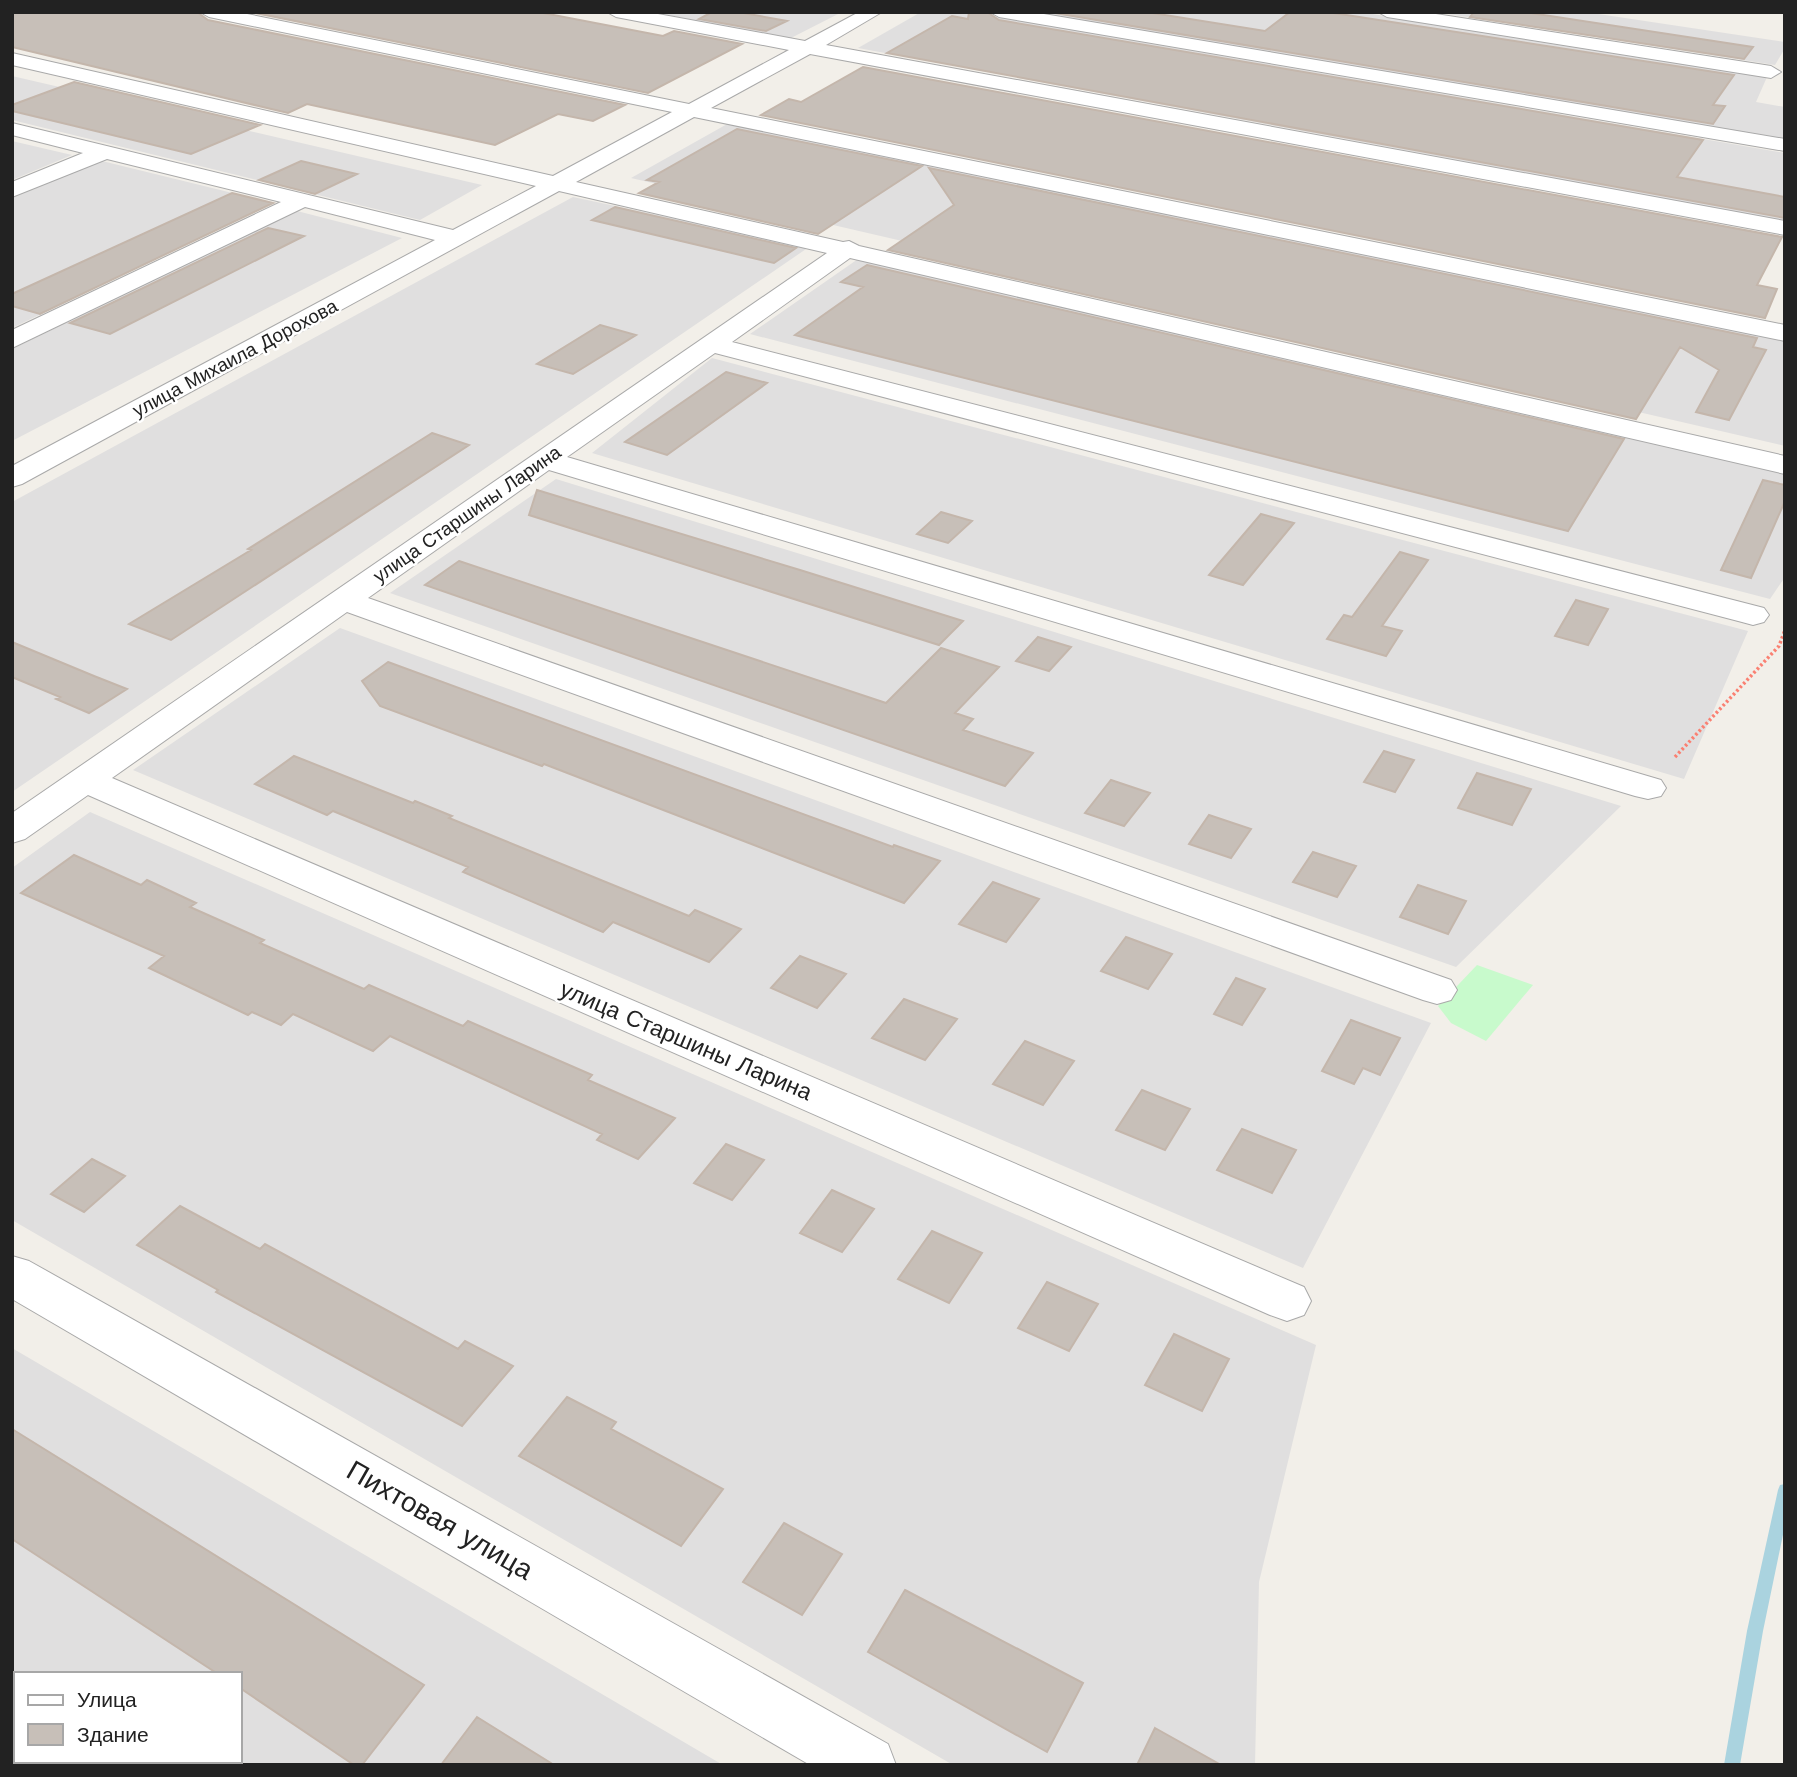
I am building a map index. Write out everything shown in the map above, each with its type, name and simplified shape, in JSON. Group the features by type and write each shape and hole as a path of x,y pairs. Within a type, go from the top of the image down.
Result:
{"street":[{"path":"209,12 1785,334"},
{"path":"616,12 1785,228"},
{"name":"улица Михаила Дорохова","path":"12,478 873,12"},
{"path":"999,12 1785,145"},
{"path":"1387,12 1771,72"},
{"path":"12,59 554,185 849,248 1785,465"},
{"path":"12,129 457,238"},
{"path":"12,190 104,152"},
{"path":"12,340 302,200"},
{"name":"улица Старшины Ларина","path":"12,831 849,248"},
{"path":"711,344 1753,615"},
{"path":"545,460 1648,788"},
{"path":"343,600 1437,990"},
{"name":"улица Старшины Ларина","path":"85,780 1287,1301"},
{"name":"Пихтовая улица","path":"12,1275 867,1765"}],"path":[{"path":"1675,757 1779,646 1785,630"}],"shaded area":[{"path":"651,12 842,12 791,38"},
{"path":"921,12 967,12 1785,153 1785,221 858,48"},
{"path":"1029,12 1360,12 1767,77 1756,102 1785,107 1785,139"},
{"path":"1435,12 1585,12 1785,42 1785,48 1775,65"},
{"path":"12,76 482,185 420,220 12,120"},
{"path":"729,123 1785,339 1785,446 631,178"},
{"path":"12,141 72,155 12,180"},
{"path":"102,161 273,203 12,328 12,198"},
{"path":"573,197 809,247 12,792 12,502"},
{"path":"297,211 402,238 12,441 12,349"},
{"path":"858,259 1785,474 1785,577 1770,599 750,334"},
{"path":"712,358 1748,631 1684,779 592,453"},
{"path":"556,479 1621,806 1456,967 390,593"},
{"path":"340,628 1431,1023 1303,1268 133,770"},
{"path":"90,812 1316,1345 1259,1582 1255,1765 953,1765 12,1220 12,868"},
{"path":"12,1348 723,1765 12,1765"}],"green space":[{"path":"1477,965 1533,985 1486,1041 1451,1023 1438,1006"}],"building":[{"path":"12,12 197,12 208,20 625,105 593,121 558,114 495,145 307,104 288,113 12,47"},
{"path":"251,12 538,12 663,36 674,31 742,44 648,93"},
{"path":"712,12 738,12 787,21 766,31 699,19"},
{"path":"969,12 987,12 999,20 1703,140 1677,177 1785,197 1785,218 887,53 952,16 968,19"},
{"path":"1049,12 1146,12 1265,31 1290,12 1327,12 1734,75 1713,105 1725,106 1713,124"},
{"path":"1474,12 1524,12 1753,47 1744,59 1470,17"},
{"path":"863,67 1782,237 1757,285 1777,289 1765,318 761,115 789,99 801,102"},
{"path":"74,82 260,125 191,154 12,111 12,105"},
{"path":"737,129 922,166 818,234 639,193 659,182 647,180"},
{"path":"301,161 357,174 315,194 259,180"},
{"path":"929,168 1757,338 1753,347 1766,350 1729,420 1696,412 1719,370 1680,347 1636,419 888,250 954,205"},
{"path":"232,193 273,203 40,314 12,306 12,294"},
{"path":"615,207 796,248 774,263 592,220"},
{"path":"268,228 304,236 110,334 70,323"},
{"path":"867,265 1624,439 1568,531 795,335 863,287 841,282"},
{"path":"600,325 636,335 573,374 537,364"},
{"path":"726,372 767,383 667,455 625,442"},
{"path":"432,433 469,445 171,640 129,624 251,550 248,549"},
{"path":"1763,480 1785,485 1785,501 1751,578 1721,570"},
{"path":"537,490 963,621 939,645 529,515"},
{"path":"941,512 972,521 948,543 917,534"},
{"path":"1261,514 1294,523 1243,585 1209,575"},
{"path":"1400,552 1428,560 1382,626 1402,631 1386,656 1327,639 1344,615 1352,617"},
{"path":"459,561 886,703 941,648 999,667 955,713 973,719 963,730 1033,753 1005,786 425,585"},
{"path":"1576,600 1608,609 1588,645 1555,636"},
{"path":"1038,637 1071,647 1049,671 1016,661"},
{"path":"12,642 127,689 89,713 56,699 60,697 12,677"},
{"path":"388,662 893,847 894,845 940,861 904,903 544,764 542,766 380,706 362,681"},
{"path":"1384,751 1414,760 1395,792 1364,782"},
{"path":"294,756 413,803 415,801 452,816 449,818 689,916 695,910 741,929 709,962 613,922 603,932 463,872 468,867 333,811 327,815 255,784"},
{"path":"1477,773 1531,789 1512,825 1458,808"},
{"path":"1111,780 1150,793 1124,826 1085,813"},
{"path":"1209,815 1251,829 1231,858 1189,844"},
{"path":"1313,852 1356,866 1337,897 1293,882"},
{"path":"74,855 141,885 147,880 196,903 190,907 264,940 260,943 364,989 369,985 463,1026 468,1021 592,1075 588,1080 675,1118 638,1159 597,1140 602,1134 390,1036 373,1051 293,1014 281,1025 252,1012 248,1015 149,968 164,956 21,893"},
{"path":"993,882 1039,899 1006,942 959,924"},
{"path":"1418,885 1466,901 1448,934 1400,917"},
{"path":"1126,937 1172,954 1148,989 1101,971"},
{"path":"800,956 846,974 817,1008 771,988"},
{"path":"1236,978 1265,989 1242,1025 1214,1014"},
{"path":"904,999 957,1019 925,1060 872,1038"},
{"path":"1351,1020 1400,1038 1380,1075 1363,1068 1354,1084 1322,1071"},
{"path":"1025,1041 1074,1061 1043,1105 993,1084"},
{"path":"1142,1090 1190,1109 1165,1150 1116,1130"},
{"path":"1242,1129 1296,1150 1272,1193 1217,1170"},
{"path":"726,1144 764,1160 732,1200 694,1183"},
{"path":"92,1159 125,1176 84,1212 51,1194"},
{"path":"832,1190 874,1209 842,1252 800,1233"},
{"path":"180,1206 260,1249 265,1244 458,1349 465,1341 513,1366 462,1426 216,1292 218,1290 137,1245"},
{"path":"932,1231 982,1253 949,1303 898,1279"},
{"path":"1047,1282 1098,1304 1069,1351 1018,1328"},
{"path":"1174,1334 1229,1359 1202,1411 1145,1385"},
{"path":"567,1397 616,1422 611,1429 723,1489 681,1546 519,1456"},
{"path":"12,1429 424,1685 362,1765 354,1765 242,1689 242,1672 215,1672 12,1539"},
{"path":"784,1523 842,1554 802,1615 743,1582"},
{"path":"905,1590 1083,1683 1047,1752 868,1652"},
{"path":"477,1717 554,1765 441,1765"},
{"path":"1155,1728 1221,1765 1137,1765"}],"waterway":[{"path":"1732,1765 1755,1631 1785,1490"}]}
